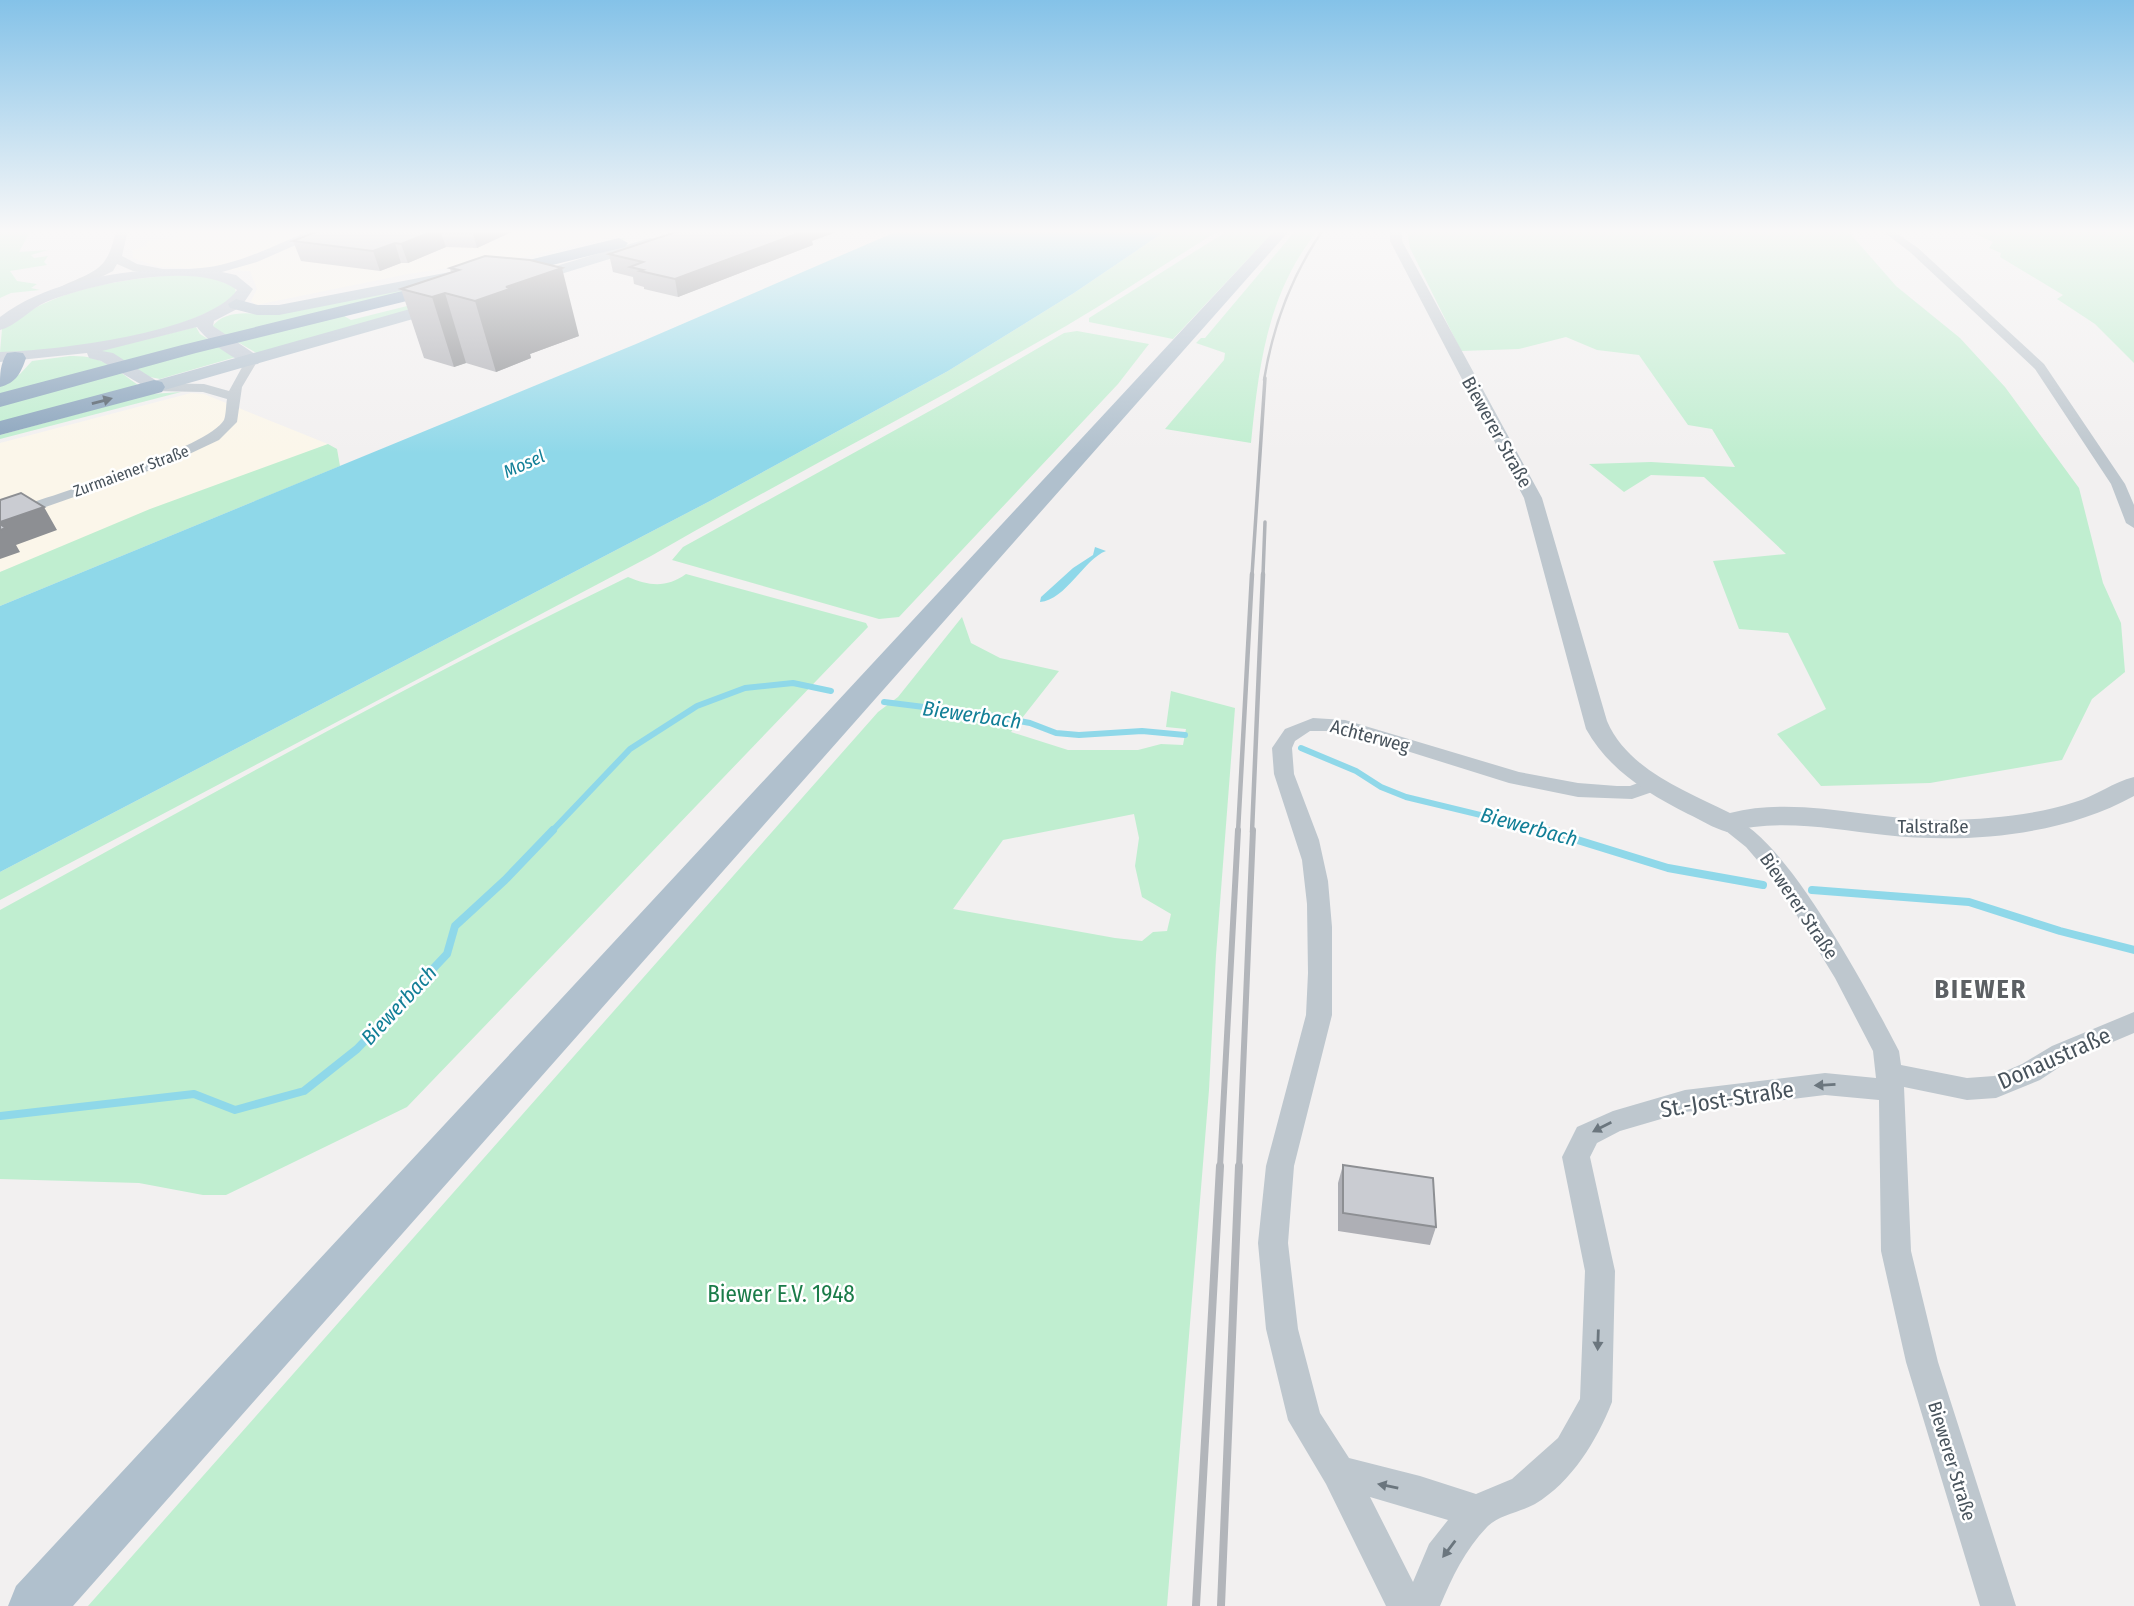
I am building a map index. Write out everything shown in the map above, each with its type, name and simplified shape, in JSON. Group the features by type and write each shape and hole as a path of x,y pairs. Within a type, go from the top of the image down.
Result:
{"highway":[{"path":"0,400 377,305"},
{"path":"0,409 342,314 385,305"},
{"path":"0,380 10,373 7,357"},
{"path":"0,428 154,387"}],"main road":[{"path":"0,324 29,305"},
{"path":"7,357 70,351 155,334 206,319 234,305"},
{"path":"239,305 257,310 305,305"},
{"path":"70,351 107,357 154,387 442,305"},
{"path":"36,1606 1215,305"},
{"path":"206,319 205,326 210,333 252,360"}],"street":[{"name":"Biewerer Straße","path":"1429,305 1534,498 1589,702 1601,733 1620,757 1654,784 1727,823 1754,842 1785,878 1865,1009 1886,1051 1891,1083 1896,1251 1922,1362 1998,1606"},
{"path":"1973,305 2040,367 2118,484 2134,523"},
{"name":"Zurmaiener Straße","path":"0,518 163,461 204,443 227,426 240,378 252,360"},
{"path":"154,387 213,389 233,397"},
{"name":"Achterweg","path":"1338,1472 1305,1420 1282,1329 1273,1243 1280,1166 1319,1015 1318,890 1309,842 1283,773 1280,753 1286,739 1308,724 1345,726 1516,778 1578,790 1632,792 1654,784"},
{"name":"Talstraße","path":"1727,823 1742,817 1760,816 1909,828 2022,821 2077,811 2134,785"},
{"name":"Donaustraße","path":"1891,1083 1967,1089 1996,1087 2031,1072 2061,1053 2134,1023"},
{"name":"St.-Jost-Straße","path":"1422,1606 1442,1557 1476,1513 1524,1491 1570,1450 1596,1402 1600,1271 1576,1157 1587,1135 1613,1122 1685,1101 1825,1084 1861,1086 1891,1083"},
{"path":"1338,1472 1420,1493 1476,1513"},
{"path":"1338,1472 1406,1606"}],"shaded area":[{"path":"191,393 204,394 328,444 0,572 0,443"}],"green space":[{"path":"41,305 221,305 173,326 89,347 32,353 0,352 2,329"},
{"path":"309,305 355,305 334,310 351,320 411,305 432,305 258,354 212,327 232,314 257,314"},
{"path":"1055,305 1100,305 651,556 0,900 0,872 710,501 948,371"},
{"path":"1110,305 1205,305 1173,339 1089,322 1089,318"},
{"path":"1233,305 1276,305 1262,358 1251,443 1165,429 1224,360 1225,353 1196,343 1205,338"},
{"path":"1438,305 1919,305 1960,338 2005,387 2079,488 2103,583 2121,623 2125,672 2092,699 2062,760 1930,783 1821,786 1777,734 1826,709 1788,633 1739,629 1713,561 1786,554 1704,477 1651,475 1624,492 1589,464 1651,462 1735,467 1712,429 1688,425 1639,355 1597,350 1566,337 1519,349 1461,351"},
{"path":"2066,305 2134,305 2134,363 2095,324"},
{"path":"196,327 200,334 236,357 160,379 150,377 98,351"},
{"path":"1077,331 1149,344 1118,384 899,617 879,619 672,560 683,547 946,402 1064,333"},
{"path":"70,356 100,361 141,387 0,425 0,384 20,374 32,361"},
{"path":"181,392 0,439 0,435 151,394"},
{"path":"328,444 337,449 340,466 0,606 0,572 150,509"},
{"path":"686,574 866,623 868,627 407,1107 226,1195 203,1195 139,1183 0,1179 0,910 234,782 548,616 628,577 658,584 672,582"},
{"name":"Biewer E.V. 1948","path":"962,617 971,643 1000,658 1059,671 1011,732 1068,750 1138,750 1161,744 1183,745 1186,729 1166,727 1171,691 1235,708 1216,955 1209,1090 1167,1606 88,1606 878,712 898,697","holes":["1134,814 1139,838 1135,866 1142,897 1171,914 1167,931 1153,932 1142,941 953,909 1003,840"]}],"water":[{"name":"Mosel","path":"726,305 1055,305 948,371 710,501 0,872 0,606"},
{"path":"1095,547 1106,551 1090,562 1058,594 1040,602 1041,597 1073,568 1093,555"}],"building":[{"path":"21,493 44,507 0,522 0,500"},
{"path":"1343,1165 1433,1178 1436,1227 1343,1213"}],"waterway":[{"name":"Biewerbach","path":"551,832 630,749 697,706 745,688 793,683 831,691"},
{"name":"Biewerbach","path":"884,702 988,715 1030,723 1056,733 1079,735 1142,731 1185,735"},
{"name":"Biewerbach","path":"1301,748 1356,771 1381,787 1406,797 1551,832"},
{"name":"Biewerbach","path":"0,1116 194,1094 235,1110 304,1091 357,1049 447,954 455,926 505,880 553,830"},
{"name":"Biewerbach","path":"1545,830 1668,868 1763,885"},
{"name":"Biewerbach","path":"1812,890 1969,902 2060,931 2134,950"}],"railway":[{"path":"1264,380 1284,305"},
{"path":"1252,575 1265,378"},
{"path":"1263,575 1265,522"},
{"path":"1238,832 1252,574"},
{"path":"1252,832 1263,574"},
{"path":"1220,1167 1238,830"},
{"path":"1239,1167 1253,830"},
{"path":"1196,1606 1220,1166"},
{"path":"1221,1606 1239,1166"}],"district":[{"name":"BIEWER","path":"1981,989"}]}
